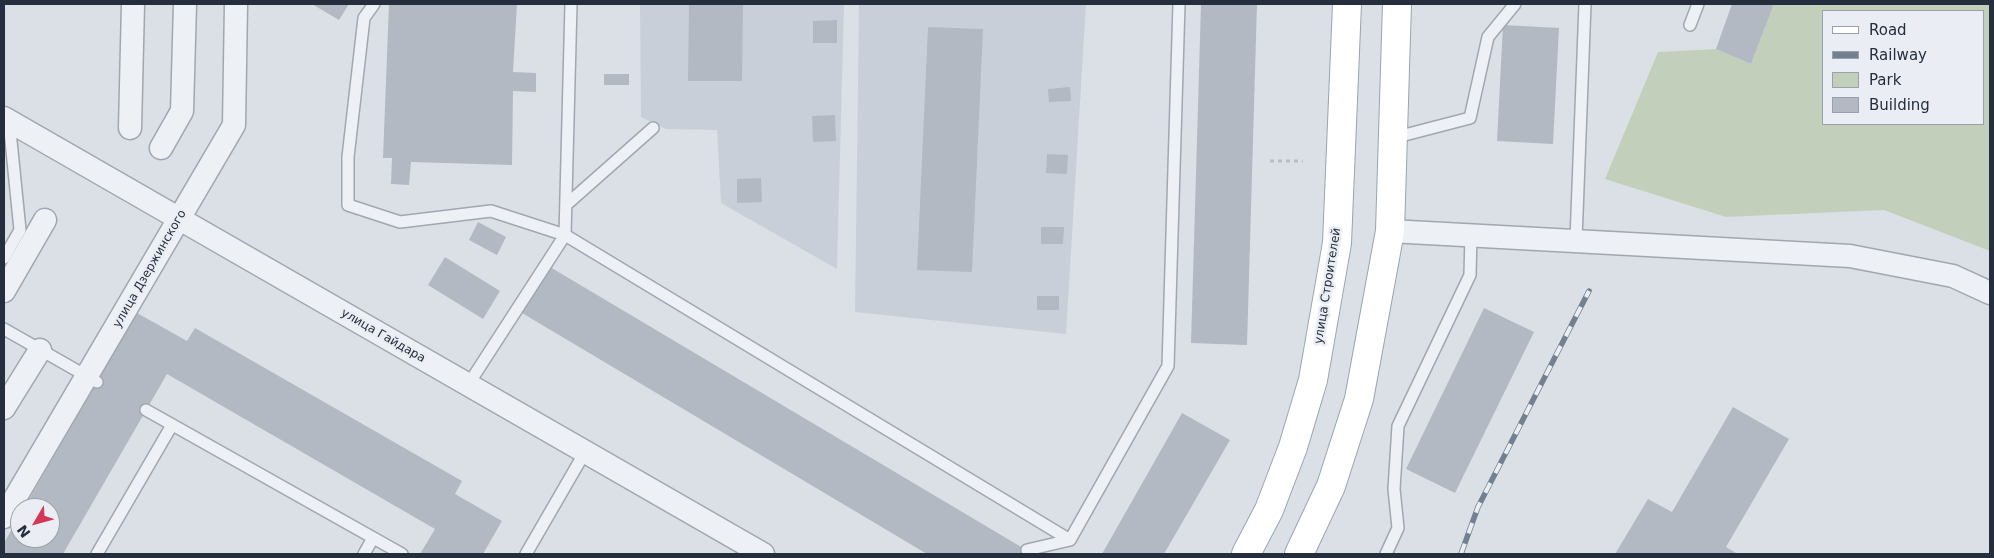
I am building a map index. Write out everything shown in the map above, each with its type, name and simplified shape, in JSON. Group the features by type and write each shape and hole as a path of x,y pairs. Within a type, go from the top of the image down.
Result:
{"main road":[{"name":"улица Строителей","path":"1246,554 1269,510 1290,456 1313,380 1337,243 1348,4"},
{"path":"1298,554 1331,486 1359,399 1390,231 1397,4"}],"street":[{"path":"130,128 133,4"},
{"path":"161,148 182,111 185,4"},
{"name":"улица Дзержинского","path":"4,517 92,379 179,219 234,125 236,4"},
{"name":"улица Гайдара","path":"6,119 763,554"},
{"path":"4,291 45,220"},
{"path":"1390,231 1850,256 1953,276 1990,293"},
{"path":"4,408 40,350"}],"lane":[{"path":"374,4 364,18 348,157 348,205 400,222 491,211 566,235 1070,540"},
{"path":"468,385 566,235 571,4"},
{"path":"1027,550 1070,540 1168,366 1178,4"},
{"path":"1392,138 1470,118 1488,37 1515,4"},
{"path":"1576,240 1585,4"},
{"path":"1690,26 1698,4"},
{"path":"4,258 20,230 6,119"},
{"path":"566,205 653,128"},
{"path":"1386,554 1398,528 1394,488 1398,426 1470,275 1471,234"},
{"path":"4,329 92,379"},
{"path":"146,410 402,554"},
{"path":"97,554 172,425"},
{"path":"526,554 584,452"},
{"path":"364,554 373,538"}],"path":[{"path":"1270,161 1303,161"}],"shaded area":[{"path":"640,4 844,4 837,269 721,203 717,130 666,129 641,117"},
{"path":"859,4 1086,4 1066,334 855,312"}],"green space":[{"path":"1774,4 1990,4 1990,251 1884,210 1726,217 1605,179 1658,52 1716,49 1751,64"}],"building":[{"path":"312,4 349,4 339,20"},
{"path":"389,4 517,4 513,72 536,73 536,92 513,91 512,165 411,162 409,185 391,184 392,158 383,158"},
{"path":"689,4 743,4 742,81 688,81"},
{"path":"1201,4 1257,4 1247,345 1191,343"},
{"path":"1732,4 1774,4 1751,64 1716,49"},
{"path":"837,20 837,43 813,43 813,21"},
{"path":"1503,25 1559,28 1553,144 1497,141"},
{"path":"928,27 983,29 972,272 917,270"},
{"path":"604,74 629,74 629,85 604,85"},
{"path":"1070,87 1071,101 1049,102 1048,89"},
{"path":"835,115 836,141 813,142 812,116"},
{"path":"1047,154 1068,155 1067,174 1046,173"},
{"path":"761,178 762,202 737,203 737,179"},
{"path":"478,222 506,237 497,255 469,240"},
{"path":"1041,227 1064,227 1063,244 1041,244"},
{"path":"445,257 500,291 483,319 428,285"},
{"path":"550,267 1033,554 927,554 522,313"},
{"path":"1037,296 1059,296 1059,310 1037,310"},
{"path":"1484,308 1534,332 1455,493 1406,469"},
{"path":"137,313 187,341 195,328 462,481 455,494 502,521 483,554 420,554 435,529 167,374 63,554 4,554 4,543 10,532 10,548 60,548 60,498 30,498"},
{"path":"1733,407 1789,439 1726,547 1738,554 1615,554 1648,499 1672,512"},
{"path":"1182,413 1230,440 1164,554 1102,554"}],"railway":[{"path":"1461,554 1478,507 1589,291"}]}
